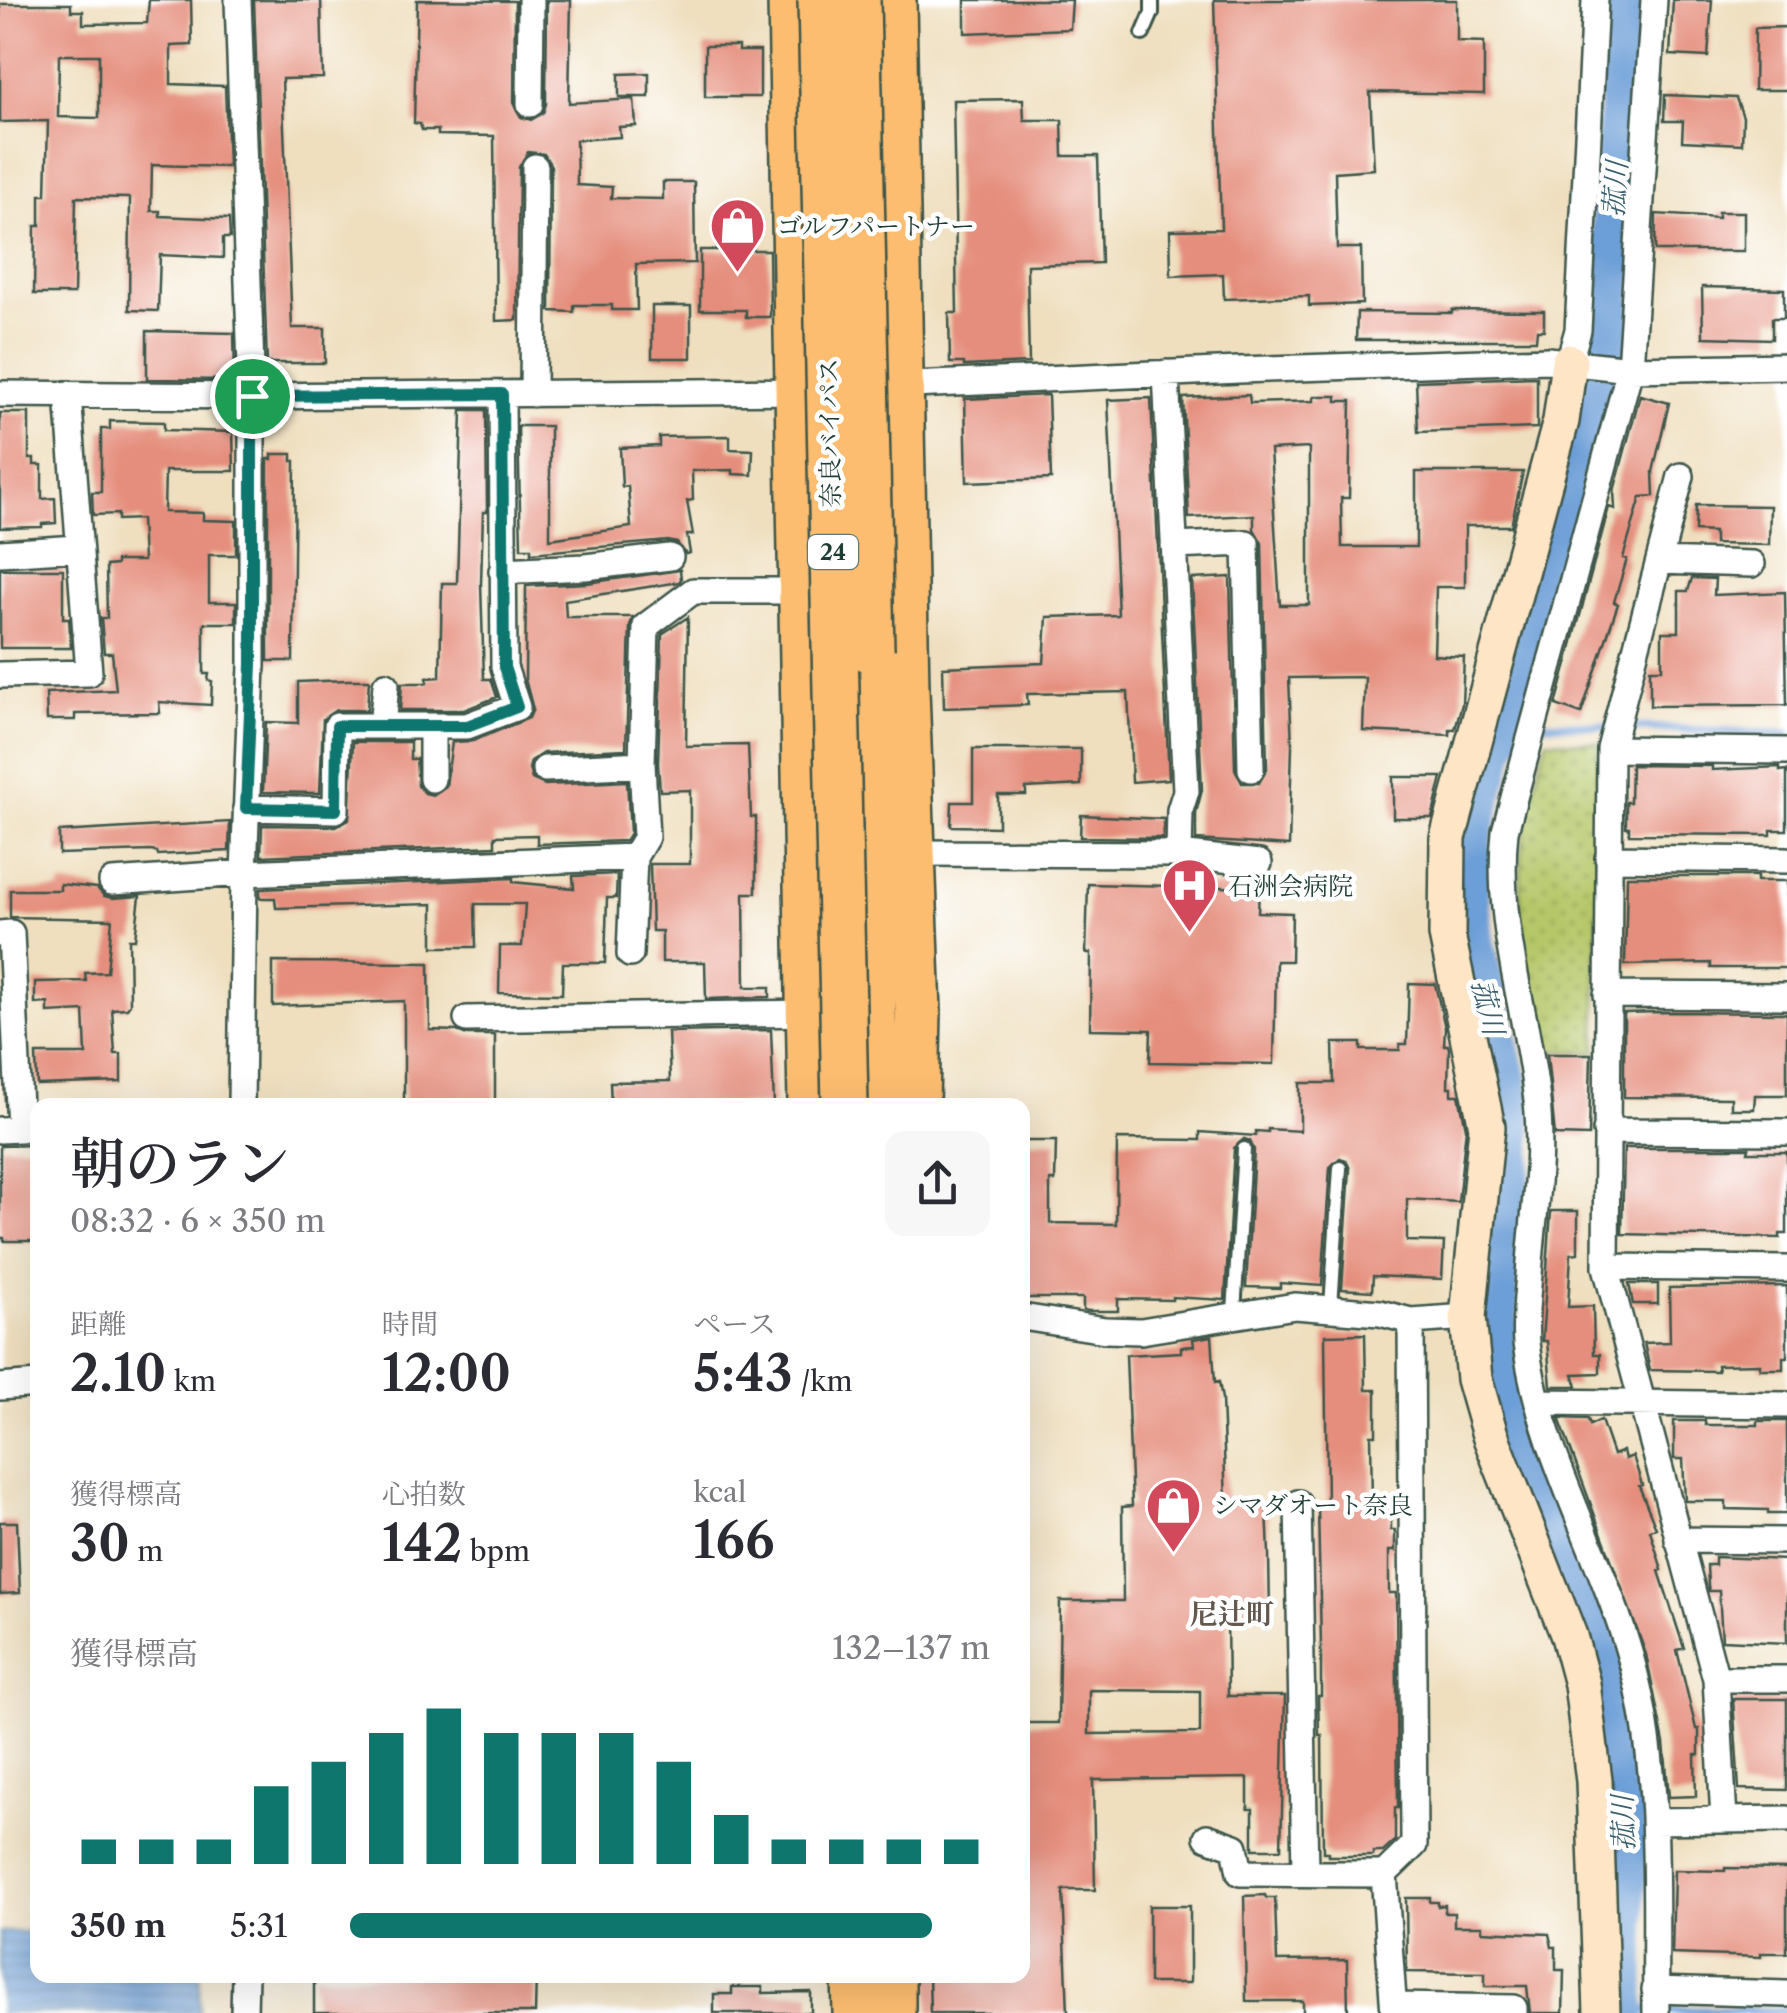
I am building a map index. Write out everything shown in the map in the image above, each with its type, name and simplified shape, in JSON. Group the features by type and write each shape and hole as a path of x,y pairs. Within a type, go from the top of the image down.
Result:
{"highway":[{"path":"791,0 811,1098"},
{"name":"奈良バイパス","path":"821,0 845,1098"},
{"path":"793,86 814,72 832,50 837,0"},
{"name":"奈良バイパス","path":"857,0 871,630 873,1098"},
{"path":"893,0 918,1012 916,1098"},
{"path":"856,1983 856,2013"},
{"path":"892,1983 892,2013"}],"street":[{"path":"238,0 252,396 252,664 241,1098"},
{"path":"530,104 531,0"},
{"path":"1595,0 1578,330 1561,420 1448,838 1447,934 1486,1127 1468,1317 1474,1379 1490,1435 1569,1636 1582,1684 1594,1782 1602,2013"},
{"path":"1654,0 1629,369 1502,854 1505,934 1538,1112 1526,1342 1550,1448 1616,1608 1632,1661 1650,1768 1654,1821 1656,2002 1744,2003 1787,1994"},
{"path":"533,394 535,167"},
{"path":"0,394 800,392 1166,373 1570,362 1629,369 1787,366"},
{"path":"1166,373 1186,791 1180,810 1179,854"},
{"path":"0,675 89,672 68,394"},
{"path":"246,808 336,810 337,726 467,726 517,707 504,667 502,394"},
{"path":"1680,476 1610,749 1606,1267 1716,1679 1724,1820"},
{"path":"1174,546 1246,544 1251,770"},
{"path":"0,553 78,548"},
{"path":"502,572 670,557"},
{"path":"1659,562 1752,564"},
{"path":"630,954 634,857 646,837 642,764 646,626 693,592 803,591"},
{"path":"382,726 386,685"},
{"path":"432,726 432,779"},
{"path":"1610,749 1787,752"},
{"path":"545,770 642,764"},
{"path":"912,852 1179,854 1259,864"},
{"path":"112,882 634,857"},
{"path":"1608,858 1787,860"},
{"path":"0,934 10,933 20,1129 0,1130"},
{"path":"1607,995 1787,996"},
{"path":"467,1019 809,1014"},
{"path":"1606,1131 1787,1132"},
{"path":"1606,1267 1787,1269"},
{"path":"1030,1319 1106,1330 1142,1330 1295,1306 1331,1307 1411,1321 1468,1317"},
{"path":"1207,1836 1234,1847 1240,1874 1384,1874 1414,1846 1411,1321"},
{"path":"0,1388 30,1385"},
{"path":"1539,1402 1787,1406"},
{"path":"1298,1503 1305,1872"},
{"path":"1678,1540 1787,1542"},
{"path":"1716,1679 1787,1680"},
{"path":"1654,1821 1787,1819"},
{"path":"1384,1874 1394,2009 1514,2008 1514,2013"},
{"path":"244,2013 245,1983"}],"lane":[{"path":"1144,34 1152,0"},
{"path":"1234,1314 1244,1149"},
{"path":"1331,1307 1340,1168"}],"green space":[{"path":"1546,740 1599,743 1596,1052 1541,1051 1530,996 1520,886 1527,819"}],"water":[{"path":"0,1932 30,1932 30,1983 200,1983 199,2013 0,2013"}],"building":[{"path":"149,0 191,0 192,45 171,46 171,84 225,86 228,167 152,165 151,211 160,211 160,216 229,219 230,238 223,238 223,258 160,255 158,311 129,310 130,198 76,197 74,294 34,294 35,226 40,226 40,195 46,195 48,121 0,122 0,4 71,4 71,11 83,11 83,24 147,23","holes":["59,55 99,55 99,118 58,117"]},
{"path":"254,0 321,0 323,78 282,79 292,328 325,328 325,363 267,363"},
{"path":"417,0 515,1 514,105 521,117 531,120 543,113 546,104 547,0 571,0 569,103 634,99 636,126 619,127 620,137 576,140 577,185 612,187 611,198 663,199 663,182 694,182 695,263 636,264 637,310 612,310 612,305 574,305 574,312 550,311 551,166 544,154 528,152 519,167 517,320 496,321 494,136 438,135 438,130 422,130 420,124 414,123"},
{"path":"965,0 1072,0 1070,29 965,33"},
{"path":"1214,0 1457,0 1457,41 1484,42 1484,94 1370,92 1374,169 1335,172 1337,248 1361,248 1362,304 1309,306 1309,296 1224,299 1223,274 1171,276 1170,230 1221,229"},
{"path":"1673,0 1712,0 1708,57 1670,55"},
{"path":"1787,27 1787,90 1754,90 1755,28"},
{"path":"705,46 760,51 760,97 705,97"},
{"path":"649,73 649,97 619,97 619,74"},
{"path":"1665,95 1736,98 1743,117 1742,144 1682,141 1683,121 1664,121"},
{"path":"1023,99 1024,120 1062,120 1063,156 1098,156 1101,263 1027,265 1029,363 950,363 949,313 957,313 953,100"},
{"path":"1718,212 1744,212 1744,251 1655,251 1656,214 1718,218"},
{"path":"700,250 769,250 770,317 746,317 746,310 700,310"},
{"path":"1702,287 1784,289 1784,318 1772,318 1772,339 1703,337"},
{"path":"652,306 691,306 691,358 652,358"},
{"path":"1544,311 1544,330 1537,330 1536,340 1356,340 1357,312"},
{"path":"147,331 234,333 235,380 147,379"},
{"path":"1537,377 1537,428 1418,432 1416,381"},
{"path":"1048,395 1051,479 967,482 965,399"},
{"path":"1249,395 1250,403 1314,401 1314,396 1337,396 1337,401 1351,401 1349,498 1341,498 1342,547 1416,547 1416,472 1523,472 1511,526 1465,526 1465,587 1436,587 1434,655 1464,657 1462,704 1450,735 1363,731 1365,677 1289,678 1289,846 1196,840 1196,813 1202,790 1192,579 1230,577 1235,769 1242,783 1259,783 1267,769 1262,543 1254,529 1254,515 1189,518 1183,398","holes":["1309,448 1309,605 1280,605 1270,450"]},
{"path":"1640,395 1669,403 1653,472 1654,496 1641,497 1623,558 1627,559 1614,602 1618,604 1581,714 1556,705 1609,507 1615,509 1614,491"},
{"path":"1151,398 1169,779 1132,782 1128,692 1027,694 1028,705 944,708 943,667 1044,663 1047,617 1118,615 1108,400"},
{"path":"462,410 486,410 487,512 483,512 481,584 484,679 491,679 497,697 464,710 400,710 402,683 427,683 427,678 440,677 442,583 457,583"},
{"path":"0,413 29,413 29,459 34,459 34,465 42,465 42,499 55,498 56,523 0,528"},
{"path":"110,421 164,422 164,430 233,432 234,471 165,471 164,512 203,513 203,520 236,521 236,555 209,555 209,602 236,602 236,623 204,623 204,674 209,674 208,680 212,681 211,705 159,702 160,713 75,714 75,720 47,720 46,693 116,690 112,653 104,653 101,618 107,618 106,566 116,565 116,561 143,561 141,519 118,520 118,514 93,515 92,492 101,492 101,429 110,429"},
{"path":"518,426 550,426 550,539 631,527 628,486 622,487 620,448 659,446 659,437 730,436 730,449 753,450 752,475 733,474 733,470 692,471 693,500 687,501 693,535 687,535 690,553 668,541 531,553 531,548 521,548"},
{"path":"272,454 292,454 295,461 293,661 268,661 268,459 272,459"},
{"path":"1696,505 1770,506 1769,545 1714,544 1714,532 1695,531"},
{"path":"0,569 63,569 63,618 69,618 71,648 0,648"},
{"path":"680,570 679,582 565,600 566,617 633,617 626,749 543,753 531,761 529,769 532,779 545,785 627,781 630,833 625,841 537,844 537,835 495,836 495,846 261,856 262,825 336,826 349,819 353,742 410,742 410,759 416,759 418,786 433,795 446,786 452,742 473,741 529,718 533,709 525,679 526,586 587,583"},
{"path":"1692,578 1715,579 1714,595 1785,592 1787,705 1650,706 1650,669 1662,669 1662,632 1679,632 1679,591 1688,591"},
{"path":"688,617 686,746 748,745 751,817 756,817 756,893 744,893 745,987 770,987 770,997 706,999 705,962 662,962 662,931 652,931 650,864 690,864 690,790 660,791 658,764 662,634"},
{"path":"369,680 367,710 336,710 323,719 320,793 263,792 266,722 298,723 298,682"},
{"path":"973,749 1081,749 1081,785 1026,788 1026,795 998,795 998,827 951,826 952,802 973,802"},
{"path":"1631,765 1712,766 1712,770 1780,767 1780,771 1787,770 1787,830 1771,830 1771,835 1629,834 1626,802 1630,802"},
{"path":"1393,777 1442,777 1432,818 1393,818"},
{"path":"1081,815 1164,819 1163,838 1080,837"},
{"path":"230,822 229,851 59,854 59,832"},
{"path":"617,874 616,898 607,898 605,963 563,963 562,994 499,993 500,946 522,946 525,904 475,904 476,947 433,947 433,904 276,908 275,898 260,898 260,889 513,878 513,882 574,888 573,876"},
{"path":"1627,876 1757,876 1757,881 1787,881 1787,968 1711,968 1711,963 1625,965"},
{"path":"60,884 97,888 112,898 140,896 135,939 129,939 130,1004 127,1008 112,1009 115,1054 121,1054 121,1082 37,1085 36,1054 86,1054 84,1011 48,1013 48,1003 35,1004 35,982 86,981 85,973 107,972 112,919 10,917 10,890 60,890"},
{"path":"1088,884 1259,888 1258,912 1292,913 1291,961 1276,961 1274,1064 1150,1062 1151,1030 1090,1029"},
{"path":"273,962 429,963 430,1030 495,1035 495,1098 404,1098 404,1001 273,1006"},
{"path":"1409,983 1435,984 1445,1028 1444,1045 1449,1049 1448,1087 1452,1087 1452,1095 1459,1095 1466,1128 1458,1202 1407,1199 1407,1241 1444,1242 1442,1279 1373,1276 1372,1291 1342,1289 1350,1169 1346,1160 1340,1158 1330,1167 1322,1286 1280,1283 1280,1288 1246,1287 1254,1150 1250,1141 1244,1139 1234,1148 1225,1300 1118,1299 1118,1311 1089,1311 1083,1310 1083,1298 1030,1298 1030,1141 1056,1141 1055,1181 1050,1181 1050,1223 1116,1224 1117,1139 1200,1140 1200,1132 1256,1136 1256,1131 1268,1129 1300,1131 1300,1083 1334,1083 1333,1043 1361,1043 1361,1050 1400,1050 1400,1044 1407,1044"},
{"path":"1624,1013 1787,1013 1787,1095 1755,1095 1754,1109 1731,1109 1731,1098 1624,1097"},
{"path":"771,1030 774,1098 611,1098 610,1082 670,1081 668,1032"},
{"path":"1547,1054 1591,1054 1589,1136 1555,1135"},
{"path":"30,1145 30,1241 0,1238 0,1146"},
{"path":"1624,1148 1749,1148 1748,1152 1787,1152 1787,1234 1780,1234 1780,1238 1622,1234"},
{"path":"1551,1211 1578,1211 1578,1253 1571,1254 1568,1307 1593,1306 1594,1354 1600,1354 1600,1373 1573,1374 1577,1386 1551,1386 1547,1341 1542,1341"},
{"path":"1629,1284 1658,1284 1658,1304 1633,1304"},
{"path":"1787,1286 1787,1357 1783,1357 1783,1369 1760,1369 1760,1364 1717,1365 1718,1371 1650,1370 1644,1343 1670,1342 1669,1288"},
{"path":"1365,1334 1366,1390 1376,1390 1376,1435 1371,1435 1372,1505 1391,1505 1391,1530 1395,1530 1395,1551 1389,1551 1389,1593 1396,1593 1398,1808 1395,1841 1383,1852 1373,1852 1373,1856 1328,1856 1328,1852 1323,1852 1318,1696 1318,1507 1327,1507 1325,1335"},
{"path":"1212,1336 1215,1383 1219,1382 1222,1399 1226,1502 1263,1502 1263,1508 1267,1508 1270,1614 1227,1614 1228,1696 1285,1696 1281,1849 1253,1849 1248,1778 1093,1780 1095,1890 1063,1890 1068,2013 930,2013 929,1983 1030,1983 1030,1723 1058,1723 1060,1601 1123,1601 1122,1507 1132,1506 1126,1355 1181,1352 1181,1347 1194,1346 1193,1339","holes":["1089,1690 1200,1691 1200,1733 1089,1734"]},
{"path":"1559,1418 1588,1419 1590,1425 1601,1420 1613,1455 1623,1451 1625,1459 1633,1456 1642,1485 1639,1486 1656,1528 1650,1530 1662,1570 1659,1571 1684,1648 1677,1650 1699,1729 1696,1796 1669,1797 1664,1743 1646,1654"},
{"path":"1674,1421 1758,1425 1758,1421 1787,1421 1787,1514 1726,1509 1726,1501 1685,1501 1683,1459 1674,1459"},
{"path":"0,1522 17,1522 20,1593 0,1594"},
{"path":"1715,1557 1787,1560 1787,1643 1722,1640 1719,1591 1709,1591 1708,1585 1707,1565 1715,1565"},
{"path":"1733,1699 1787,1699 1787,1790 1739,1789"},
{"path":"1787,1869 1787,1953 1761,1953 1761,1957 1672,1954 1674,1870"},
{"path":"1244,1896 1275,1898 1277,1961 1347,1960 1348,2013 1303,2013 1303,2001 1246,2001"},
{"path":"1406,1898 1430,1898 1438,1906 1445,1905 1445,1913 1454,1913 1454,1926 1549,1934 1552,1947 1556,1947 1556,1970 1564,1970 1563,2013 1530,2013 1527,1986 1485,1986 1485,1973 1407,1972"},
{"path":"1149,1906 1190,1906 1190,1983 1149,1983"},
{"path":"314,1983 536,1983 535,2013 314,2013"},
{"path":"732,1987 763,1987 763,1993 811,1992 811,2013 714,2013 714,1994 732,1994"}],"waterway":[{"name":"菰川","path":"1623,2013 1624,1801 1611,1702 1594,1634 1527,1480 1496,1358 1496,1283 1510,1156 1509,1096 1472,942 1467,894 1470,839 1477,807 1496,740 1510,722 1523,690 1537,616 1582,477 1607,350 1627,0"},
{"path":"1510,722 1787,734"},
{"path":"1622,2010 1787,2011"}],"place":[{"name":"ゴルフパートナー","path":"738,275"},
{"name":"石洲会病院","path":"1189,935"},
{"name":"シマダオート奈良","path":"1174,1554"}],"district":[{"name":"尼辻町","path":"1232,1614"}],"route":[{"path":"502,394 504,667 517,707 467,726 337,726 336,810 246,808 252,664 252,396 502,394"}]}
